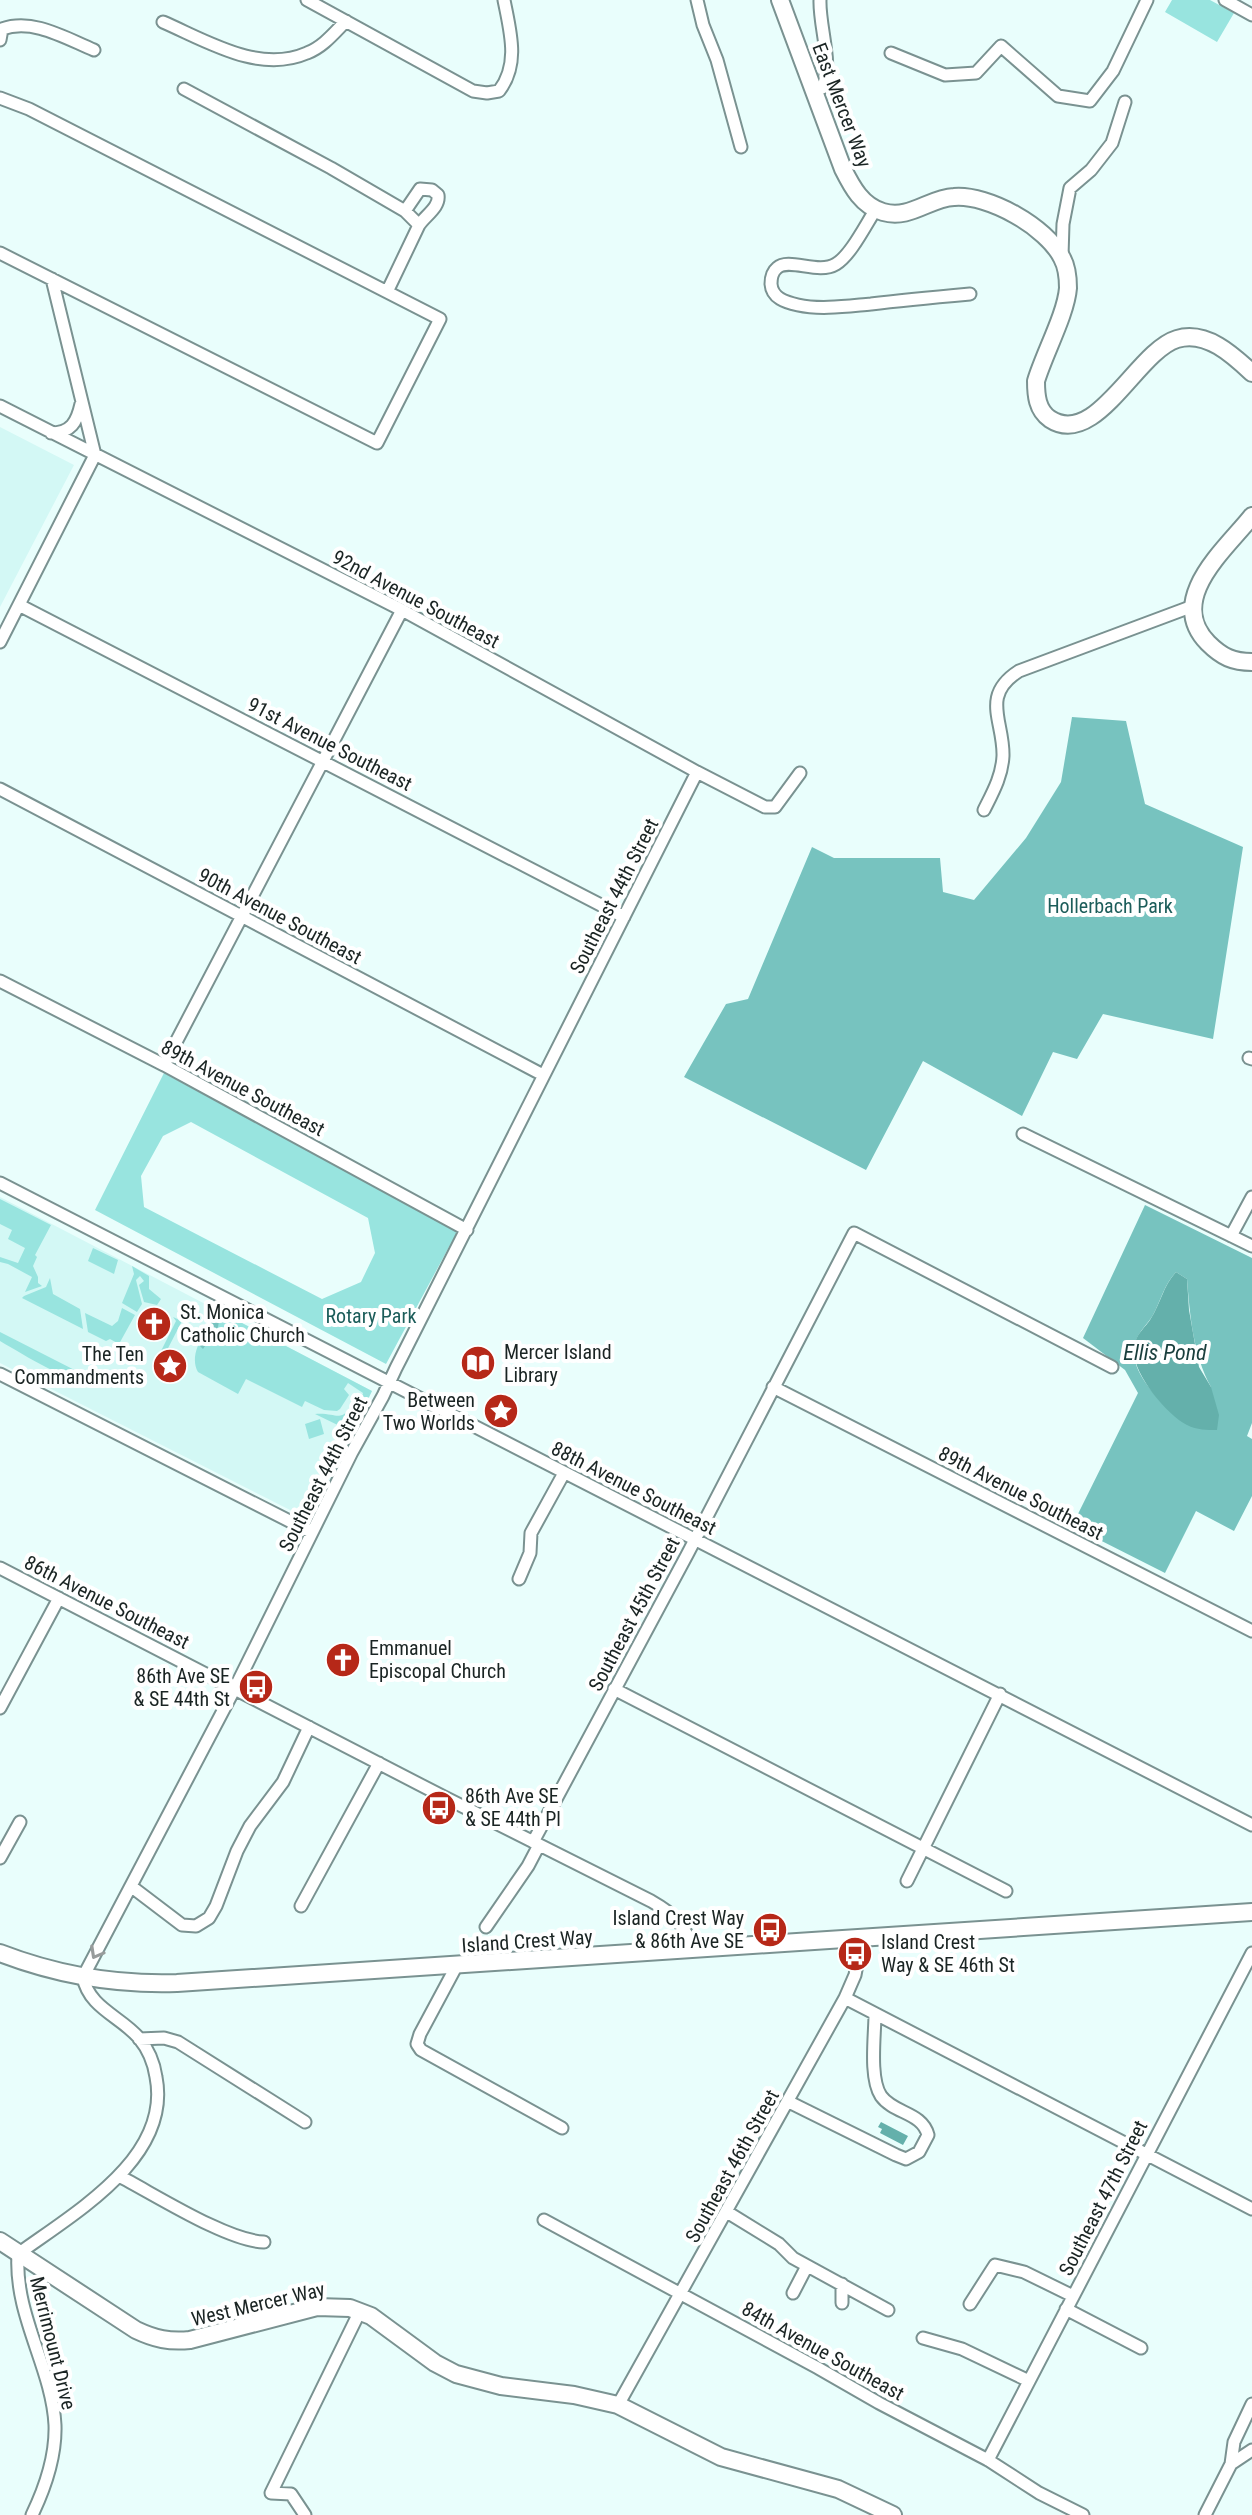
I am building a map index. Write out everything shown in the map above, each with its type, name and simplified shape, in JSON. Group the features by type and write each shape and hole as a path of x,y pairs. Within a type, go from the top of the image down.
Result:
{"street":[{"path":"307,0 473,91 487,93 499,91 513,57 504,0"},
{"path":"697,0 741,147"},
{"name":"East Mercer Way","path":"780,0 851,186 867,204 876,209"},
{"path":"815,89 822,88 826,81 828,66 819,18 820,0"},
{"path":"891,53 945,75 976,73 1001,46 1058,96 1090,101 1113,71 1147,0"},
{"path":"1225,0 1252,15"},
{"path":"163,22 227,50 250,58 269,60 308,53 323,44 346,21"},
{"path":"0,40 2,29 17,24 32,25 94,50"},
{"path":"184,89 331,168 405,211 419,225"},
{"path":"0,98 29,109 440,319 377,443 0,253"},
{"path":"1125,102 1112,143 1091,170 1070,188 1063,224 1062,256 1068,274 1068,292 1036,381 1040,408 1055,422 1073,426 1092,417 1154,354 1176,339 1209,342 1235,356 1252,373"},
{"path":"387,292 419,225 436,207 438,195 432,190 420,189 405,211"},
{"path":"970,294 836,307 801,306 774,295 770,281 775,269 781,265 817,269 836,264 876,209 903,214 947,198 970,197 1003,208 1040,233 1062,256"},
{"path":"0,642 95,455 52,279"},
{"path":"51,433 61,433 74,423 81,399"},
{"name":"92nd Avenue Southeast","path":"0,406 402,610 765,807 775,807 800,773"},
{"path":"1252,516 1201,580 1193,606 1196,627 1213,648 1229,660 1252,662"},
{"name":"91st Avenue Southeast","path":"19,605 624,917"},
{"path":"984,810 1001,774 1003,752 995,705 1007,679 1019,671 1193,606"},
{"path":"164,1065 402,610"},
{"name":"Southeast 44th Street","path":"83,1977 235,1688 697,772"},
{"name":"90th Avenue Southeast","path":"0,789 543,1075"},
{"name":"89th Avenue Southeast","path":"0,981 164,1065 467,1230"},
{"path":"1023,1134 1252,1246"},
{"name":"88th Avenue Southeast","path":"0,1183 1252,1825"},
{"path":"1231,1236 1252,1197"},
{"name":"Southeast 45th Street","path":"486,1927 528,1866 536,1843 614,1689 854,1233 1112,1367"},
{"path":"0,1374 311,1532"},
{"name":"89th Avenue Southeast","path":"773,1387 1252,1631"},
{"path":"519,1579 530,1553 531,1533 564,1473"},
{"name":"86th Avenue Southeast","path":"0,1568 668,1911 683,1925 692,1950"},
{"path":"0,1708 59,1598"},
{"path":"614,1689 1006,1891"},
{"path":"907,1881 1000,1694"},
{"path":"132,1887 182,1925 196,1926 209,1918 250,1826 283,1782 309,1727"},
{"path":"301,1906 379,1763"},
{"path":"0,1858 20,1822"},
{"name":"Island Crest Way","path":"0,1953 83,1977 132,1984 177,1983 1252,1912"},
{"name":"Southeast 46th Street","path":"618,2405 845,1998 855,1975 862,1938"},
{"name":"Southeast 47th Street","path":"988,2460 1252,1953"},
{"path":"457,1965 417,2044 421,2050 562,2128"},
{"name":"Merrimount Drive","path":"32,2515 47,2476 55,2441 55,2421 18,2285 18,2254 119,2176 149,2136 158,2104 154,2067 139,2039 92,1999 83,1977"},
{"path":"845,1998 1252,2209"},
{"path":"789,2102 906,2159 919,2152 928,2135 922,2121 886,2101 877,2088 875,2014"},
{"path":"139,2039 164,2038 178,2042 305,2122"},
{"path":"119,2176 229,2233 264,2242"},
{"path":"727,2212 779,2244 793,2258 888,2310"},
{"name":"84th Avenue Southeast","path":"544,2220 988,2460 1039,2493 1083,2515"},
{"name":"West Mercer Way","path":"0,2241 136,2330 156,2339 174,2342 190,2340 328,2306 360,2311"},
{"path":"970,2304 995,2265 1024,2272 1073,2296"},
{"path":"793,2293 807,2266"},
{"path":"842,2284 842,2303"},
{"path":"1066,2309 1141,2348"},
{"path":"305,2515 291,2494 271,2493 360,2311 456,2374 501,2386 618,2405 721,2457 838,2489 893,2515"},
{"path":"923,2338 962,2349 1029,2381"},
{"path":"1205,2515 1231,2464 1234,2442 1252,2404"},
{"path":"1231,2464 1252,2450"}],"shaded area":[{"path":"0,427 74,465 0,607"},
{"path":"0,1197 372,1391 313,1510 300,1515 0,1363"}],"green space":[{"path":"1172,0 1210,0 1234,13 1217,42 1165,12"},
{"name":"Hollerbach Park","path":"1072,717 1126,721 1145,804 1243,847 1213,1039 1103,1014 1077,1059 1053,1052 1022,1116 923,1061 866,1170 684,1077 726,1004 748,999 812,847 834,858 940,858 943,892 974,900 1026,838 1061,782"},
{"name":"Rotary Park","path":"164,1073 457,1232 386,1364 95,1210","holes":["191,1122 368,1218 375,1253 361,1282 322,1299 144,1207 141,1176 163,1136"]},
{"path":"0,1199 51,1225 35,1255 33,1266 38,1283 42,1286 25,1292 32,1277 0,1262 0,1257 18,1263 25,1248 8,1239 12,1230 0,1224"},
{"path":"1145,1205 1252,1258 1252,1423 1247,1436 1252,1439 1252,1496 1234,1531 1196,1511 1165,1573 1072,1526 1138,1393 1125,1370 1083,1338","holes":["1176,1272 1187,1279 1196,1348 1211,1387 1174,1415 1145,1382 1135,1362 1134,1351 1137,1338 1153,1315 1172,1277"]},
{"path":"93,1248 118,1260 114,1274 88,1261"},
{"path":"132,1266 149,1276 149,1289 161,1299 157,1305 144,1302 139,1285 144,1281 140,1276 136,1280 142,1304 137,1312 122,1303 134,1274"},
{"path":"50,1278 53,1294 80,1309 83,1329 22,1298 46,1287"},
{"path":"122,1308 135,1315 119,1344 88,1332 85,1313 112,1326 118,1321"},
{"path":"219,1311 372,1391 354,1428 348,1430 315,1414 343,1415 357,1395 362,1396 363,1393 348,1383 344,1389 349,1395 337,1411 324,1410 305,1401 302,1407 246,1379 238,1394 198,1372 195,1365 197,1349"},
{"path":"216,1314 220,1314 218,1327 203,1349 201,1341"},
{"path":"173,1317 182,1321 163,1358 166,1369 155,1363 176,1321"},
{"path":"0,1332 102,1384 77,1380 50,1369 0,1341"},
{"path":"320,1419 324,1434 309,1439 305,1424"}],"water":[{"name":"Ellis Pond","path":"1176,1272 1187,1279 1199,1367 1211,1387 1219,1415 1217,1430 1194,1428 1179,1420 1161,1404 1145,1383 1135,1361 1137,1337 1150,1320"},
{"path":"881,2122 908,2136 903,2145 880,2133 882,2129 878,2127"}],"place":[{"name":"St. Monica Catholic Church","path":"154,1324"},
{"name":"Mercer Island Library","path":"478,1363"},
{"name":"The Ten Commandments","path":"170,1366"},
{"name":"Between Two Worlds","path":"501,1411"},
{"name":"Emmanuel Episcopal Church","path":"343,1660"},
{"name":"86th Ave SE & SE 44th St","path":"256,1687"},
{"name":"86th Ave SE & SE 44th Pl","path":"439,1808"},
{"name":"Island Crest Way & 86th Ave SE","path":"770,1930"},
{"name":"Island Crest Way & SE 46th St","path":"855,1954"}]}
